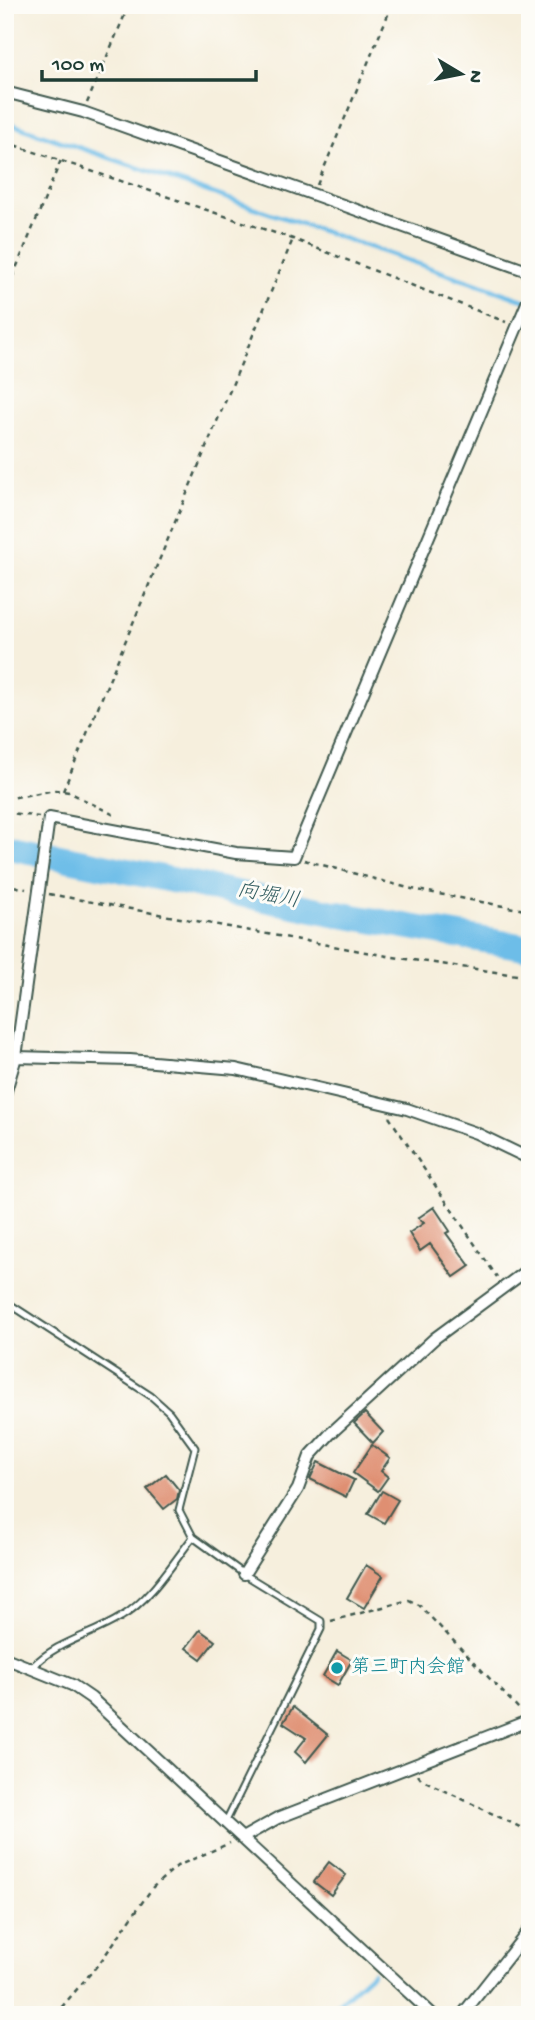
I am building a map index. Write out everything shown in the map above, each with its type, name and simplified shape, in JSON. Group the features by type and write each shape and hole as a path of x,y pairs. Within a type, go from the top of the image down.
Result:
{"street":[{"path":"5,92 83,112 530,272"},
{"path":"5,1094 16,1057 49,823 236,853 294,857 530,296"},
{"path":"16,1057 130,1060 236,1069 379,1102 476,1133 530,1159"},
{"path":"244,1574 298,1489 310,1455 435,1338 503,1285 530,1268"},
{"path":"5,1658 32,1667 92,1698 433,2015"},
{"path":"242,1838 278,1818 529,1720"},
{"path":"462,2015 530,1930"}],"lane":[{"path":"5,1301 87,1352 169,1412 195,1448 179,1510 193,1537 244,1574 321,1622 321,1629 226,1821"},
{"path":"32,1667 46,1652 122,1617 154,1588 193,1537"}],"path":[{"path":"83,112 129,5"},
{"path":"313,194 392,5"},
{"path":"5,142 293,239 521,321"},
{"path":"5,295 61,160"},
{"path":"64,791 293,239"},
{"path":"5,799 55,790 64,791 139,828 138,836"},
{"path":"5,811 49,823"},
{"path":"294,857 412,889 530,911"},
{"path":"5,884 39,887 393,957 530,976"},
{"path":"379,1102 503,1285"},
{"path":"321,1622 338,1621 409,1600 419,1605 529,1720"},
{"path":"412,1767 421,1779 530,1832"},
{"path":"55,2015 101,1961 153,1887 177,1866 242,1838"}],"building":[{"path":"434,1207 450,1231 446,1233 470,1266 454,1277 430,1244 420,1251 409,1233 424,1223 418,1218"},
{"path":"365,1413 383,1432 373,1443 354,1423"},
{"path":"372,1445 390,1458 381,1471 388,1477 378,1491 353,1473"},
{"path":"318,1462 354,1480 346,1497 310,1479"},
{"path":"166,1474 179,1490 177,1499 164,1509 147,1489"},
{"path":"382,1491 398,1500 384,1523 368,1514"},
{"path":"366,1565 383,1576 364,1608 347,1598"},
{"path":"200,1630 215,1641 201,1659 186,1648"},
{"name":"第三町内会館","path":"337,1651 352,1660 338,1685 323,1676"},
{"path":"293,1707 328,1735 306,1762 295,1752 306,1738 283,1723"},
{"path":"329,1862 346,1875 331,1895 314,1882"}],"waterway":[{"path":"5,122 526,301"},
{"name":"向堀川","path":"5,846 353,917 530,948"},
{"path":"325,2015 373,1972"}],"place":[{"name":"第三町内会館","path":"337,1668"}]}
